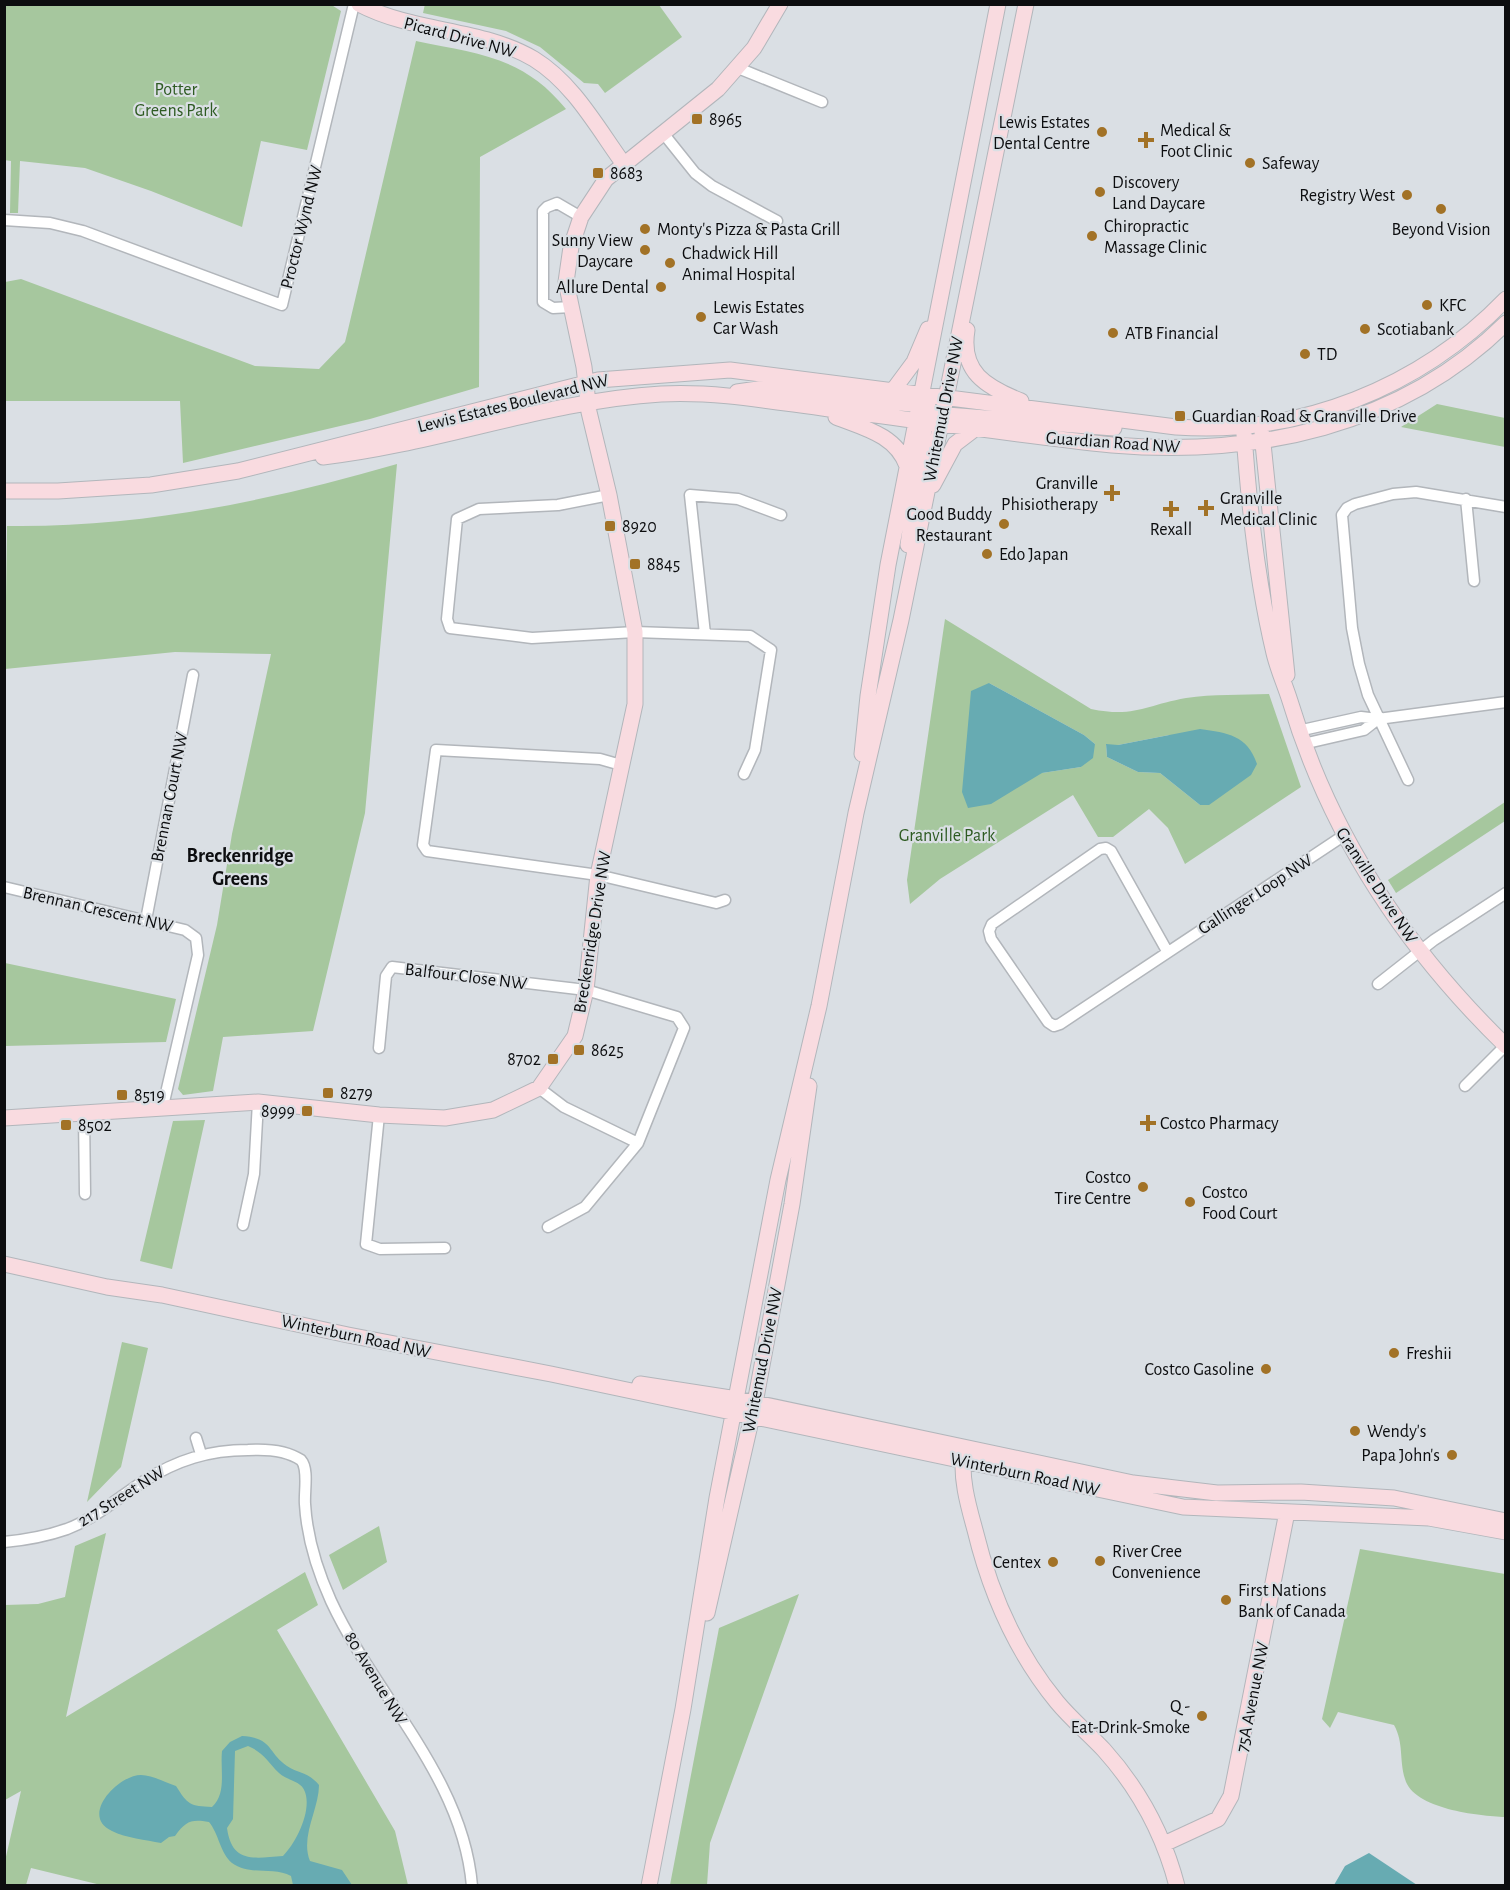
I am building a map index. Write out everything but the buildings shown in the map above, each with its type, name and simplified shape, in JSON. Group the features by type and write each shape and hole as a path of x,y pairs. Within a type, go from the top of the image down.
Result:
{"main road":[{"name":"Picard Drive NW","path":"359,4 393,19 494,43 533,59 554,73 571,92 623,163"},
{"name":"Breckenridge Drive NW","path":"4,1118 84,1114 162,1106 258,1102 380,1115 445,1118 494,1110 539,1088 575,1036 586,990 598,875 635,704 635,632 609,495 588,402 566,282 567,264 581,217 606,179 623,163 710,96 738,68 780,4"},
{"name":"Whitemud Drive NW","path":"683,1709 716,1580 744,1410 792,1204 819,1006 856,813 927,492 927,412 938,310 998,4"},
{"name":"Whitemud Drive NW","path":"856,813 879,613 908,466 927,412 945,397 1026,4"},
{"path":"969,284 972,302 965,347 971,367 995,389 1040,409"},
{"name":"Guardian Road NW","path":"927,412 945,397 1187,427 1244,427 1262,424 1335,407 1381,389 1411,374 1465,337 1506,299"},
{"path":"894,389 914,362 924,336 938,310"},
{"name":"Guardian Road NW","path":"927,412 976,428 1131,447 1185,448 1245,444 1333,426 1395,401 1450,370 1506,323"},
{"name":"Lewis Estates Boulevard NW","path":"4,491 58,491 152,485 238,471 586,382 657,374 730,370 894,389 927,412"},
{"path":"717,396 758,389 927,412 1103,428 1143,423"},
{"name":"Lewis Estates Boulevard NW","path":"287,459 378,450 588,402 665,394 717,396 811,406 927,412"},
{"path":"811,406 858,424 891,441 903,453 908,466"},
{"path":"908,584 908,533 927,412"},
{"name":"Granville Drive NW","path":"1262,424 1289,699"},
{"name":"Granville Drive NW","path":"1244,427 1265,609 1275,656 1301,737 1343,836 1379,896 1459,999 1505,1046"},
{"path":"927,492 938,480 955,444 976,428"},
{"name":"Winterburn Road NW","path":"4,1254 109,1278 162,1294 348,1335 551,1374 585,1375 964,1455 1183,1507 1429,1518 1506,1532"},
{"name":"Winterburn Road NW","path":"4,1264 107,1287 162,1294"},
{"name":"Whitemud Drive NW","path":"649,1886 683,1709 717,1498 744,1410"},
{"path":"964,1455 970,1509 981,1557 1000,1611 1018,1644 1056,1701 1106,1752 1143,1802 1164,1845 1177,1886"},
{"name":"Winterburn Road NW","path":"964,1455 1181,1490 1259,1494 1344,1494 1431,1504 1506,1521"},
{"path":"1287,1512 1301,1505 1431,1504"},
{"name":"75A Avenue NW","path":"1164,1845 1218,1819 1231,1796 1287,1512"}],"street":[{"name":"Proctor Wynd NW","path":"4,220 50,223 83,231 282,305 354,4"},
{"path":"738,68 822,102"},
{"path":"663,133 682,159 704,179 777,221"},
{"path":"571,308 553,308 543,302 543,212 547,207 557,203 581,217"},
{"path":"1408,780 1378,719 1362,678 1354,639 1342,514 1351,506 1401,493 1433,493 1506,507"},
{"path":"609,495 558,505 479,510 457,519 447,619 450,628 532,638 635,632 750,636 771,650 755,750 744,774"},
{"path":"705,634 690,495 738,499 782,516"},
{"path":"1466,499 1474,581"},
{"name":"Brennan Court NW","path":"146,920 193,675"},
{"path":"1301,737 1361,717 1378,719 1506,702"},
{"path":"621,765 600,759 436,750 423,845 428,851 598,875 716,903 725,900"},
{"name":"Gallinger Loop NW","path":"1167,951 1111,851 1106,848 1100,849 992,924 989,931 1048,1023 1054,1026 1343,836"},
{"name":"Brennan Crescent NW","path":"4,887 146,920 191,933 196,938 198,949 162,1106"},
{"path":"1378,984 1421,953 1434,940 1506,893"},
{"name":"Balfour Close NW","path":"379,1048 386,976 392,967 586,990"},
{"path":"548,1227 585,1207 638,1143 684,1028 677,1017 586,990"},
{"path":"1465,1086 1505,1046"},
{"path":"539,1088 564,1107 638,1143"},
{"path":"243,1225 254,1174 258,1102"},
{"path":"84,1114 85,1194"},
{"path":"380,1115 366,1244 380,1249 445,1248"},
{"path":"196,1438 201,1454"},
{"name":"217 Street NW","path":"4,1542 68,1529 99,1513 158,1472 201,1454 218,1450 268,1450 295,1456 304,1463"},
{"name":"80 Avenue NW","path":"304,1463 310,1541 323,1582 340,1617 449,1798 467,1849 472,1886"}],"green space":[{"name":"Potter Greens Park","path":"330,4 341,11 307,150 261,141 242,227 85,168 20,161 18,213 10,213 11,161 4,160 5,5"},
{"path":"425,4 659,5 682,37 605,93 598,84 584,83 540,47 506,31 423,13"},
{"path":"416,41 479,54 516,68 550,91 566,109 480,157 479,387 370,419 183,463 180,401 5,401 5,282 21,279 255,366 319,369 345,342"},
{"path":"1437,404 1505,418 1505,447 1401,427"},
{"path":"397,464 365,813 313,1031 223,1037 213,1091 183,1095 178,1089 217,925 232,834 271,654 175,652 5,669 7,526 106,522 204,510 301,490"},
{"name":"Granville Park","path":"945,619 1091,709 1119,712 1140,710 1186,698 1269,694 1301,787 1185,864 1168,828 1149,809 1113,837 1098,837 1073,795 940,879 910,904 907,880","holes":["989,683 1084,735 1095,744 1081,767 1042,773","1169,735 1209,805 1200,805 1160,773 1138,772 1107,757 1106,745 1118,745"]},
{"path":"1505,802 1505,821 1396,893 1388,880"},
{"path":"5,963 176,999 166,1042 5,1046"},
{"path":"205,1120 172,1269 140,1261 173,1121"},
{"path":"122,1342 148,1348 121,1467 87,1502"},
{"path":"379,1526 387,1562 343,1590 329,1555"},
{"path":"106,1533 66,1717 305,1572 318,1605 277,1630 395,1831 408,1885 105,1886 31,1868 26,1885 5,1885 5,1861 21,1791 5,1800 5,1605 38,1604 65,1597 75,1546"},
{"path":"1360,1549 1505,1574 1505,1817 1448,1809 1420,1797 1405,1779 1399,1738 1394,1725 1338,1712 1330,1728 1322,1719"},
{"path":"799,1594 710,1843 707,1885 670,1885 719,1628"}],"water":[{"path":"989,683 1084,735 1095,744 1093,758 1081,767 1042,773 991,804 968,808 962,792 971,691"},
{"path":"1200,729 1228,734 1242,741 1253,754 1257,764 1251,775 1209,805 1200,805 1160,773 1138,772 1107,757 1106,744 1118,745"},
{"path":"242,1736 259,1740 269,1746 287,1766 315,1780 319,1785 308,1833 310,1861 342,1870 352,1885 293,1885 291,1876 284,1873 239,1867 228,1859 209,1822 189,1822 175,1836 161,1843 123,1835 103,1824 99,1816 106,1797 122,1782 141,1775 176,1786 190,1803 212,1807 220,1795 222,1751 230,1742","holes":["248,1746 262,1754 282,1776 300,1785 305,1792 307,1800 302,1826 283,1856 263,1858 246,1856 239,1853 230,1840 227,1828 233,1819 235,1751"]},
{"path":"1369,1853 1417,1885 1334,1885 1345,1866"}],"place":[{"name":"8965","path":"697,119"},
{"name":"Lewis Estates Dental Centre","path":"1102,132"},
{"name":"Medical & Foot Clinic","path":"1146,140"},
{"name":"Safeway","path":"1250,163"},
{"name":"8683","path":"598,173"},
{"name":"Discovery Land Daycare","path":"1100,192"},
{"name":"Registry West","path":"1407,195"},
{"name":"Beyond Vision","path":"1441,209"},
{"name":"Monty's Pizza & Pasta Grill","path":"645,229"},
{"name":"Chiropractic Massage Clinic","path":"1092,236"},
{"name":"Sunny View Daycare","path":"645,250"},
{"name":"Chadwick Hill Animal Hospital","path":"670,263"},
{"name":"Allure Dental","path":"661,287"},
{"name":"KFC","path":"1427,305"},
{"name":"Lewis Estates Car Wash","path":"701,317"},
{"name":"Scotiabank","path":"1365,329"},
{"name":"ATB Financial","path":"1113,333"},
{"name":"TD","path":"1305,354"},
{"name":"Guardian Road & Granville Drive","path":"1180,416"},
{"name":"Granville Phisiotherapy","path":"1112,493"},
{"name":"Granville Medical Clinic","path":"1206,508"},
{"name":"Rexall","path":"1171,509"},
{"name":"Good Buddy Restaurant","path":"1004,524"},
{"name":"8920","path":"610,526"},
{"name":"Edo Japan","path":"987,554"},
{"name":"8845","path":"635,564"},
{"name":"8625","path":"579,1050"},
{"name":"8702","path":"553,1059"},
{"name":"8279","path":"328,1093"},
{"name":"8519","path":"122,1095"},
{"name":"8999","path":"307,1111"},
{"name":"Costco Pharmacy","path":"1148,1123"},
{"name":"8502","path":"66,1125"},
{"name":"Costco Tire Centre","path":"1143,1187"},
{"name":"Costco Food Court","path":"1190,1202"},
{"name":"Freshii","path":"1394,1353"},
{"name":"Costco Gasoline","path":"1266,1369"},
{"name":"Wendy's","path":"1355,1431"},
{"name":"Papa John's","path":"1452,1455"},
{"name":"River Cree Convenience","path":"1100,1561"},
{"name":"Centex","path":"1053,1562"},
{"name":"First Nations Bank of Canada","path":"1226,1600"},
{"name":"Q - Eat-Drink-Smoke","path":"1202,1716"}],"district":[{"name":"Breckenridge Greens","path":"240,866"}]}
